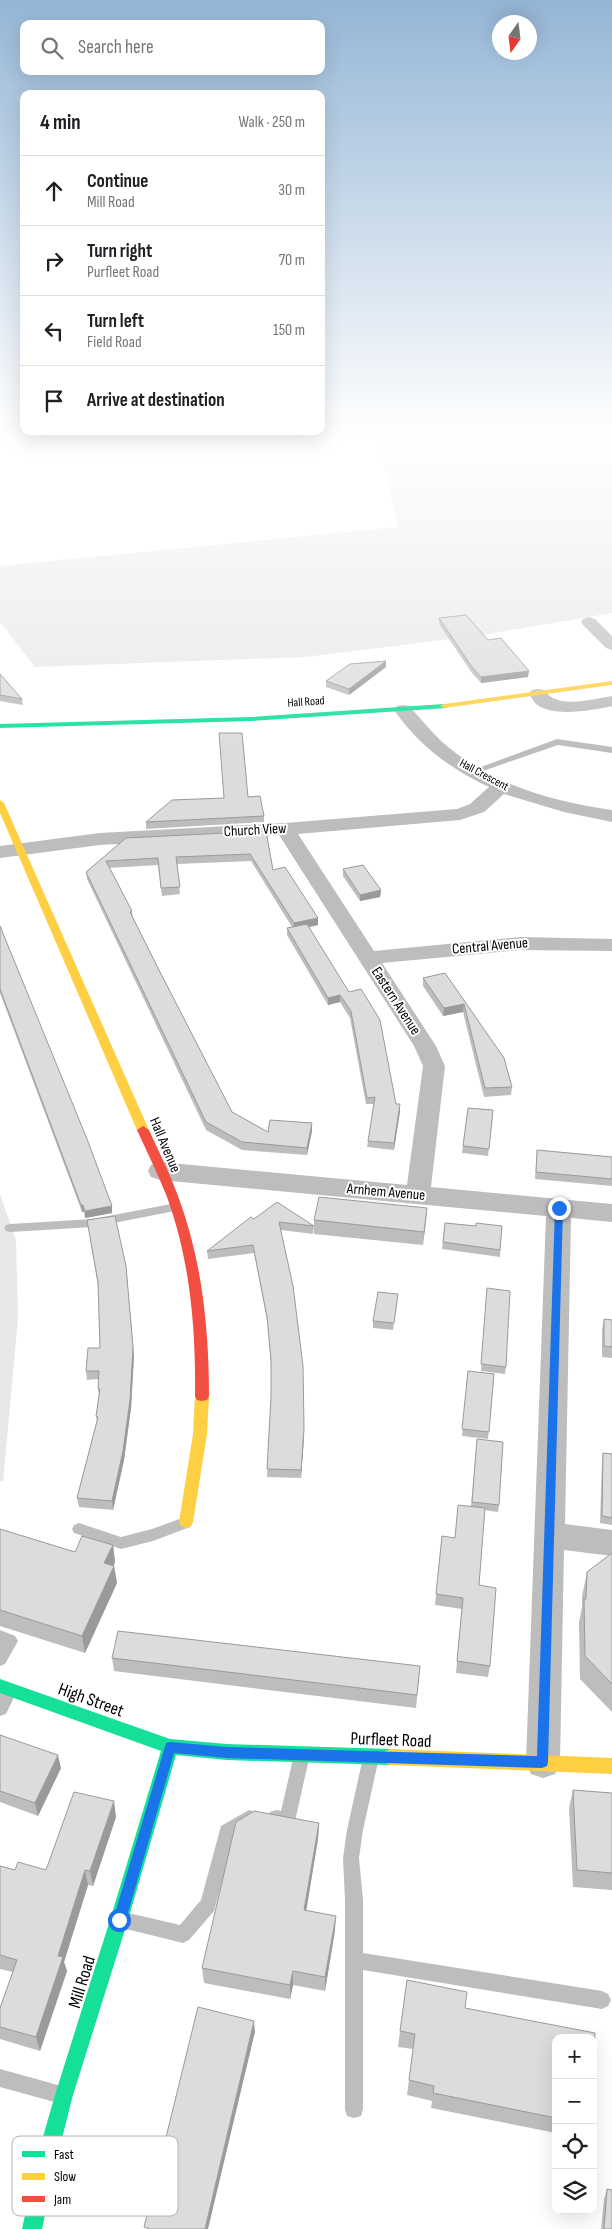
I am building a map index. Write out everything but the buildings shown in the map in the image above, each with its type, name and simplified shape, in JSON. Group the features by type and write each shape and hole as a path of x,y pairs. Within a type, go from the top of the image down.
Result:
{"street":[{"path":"589,622 612,645"},
{"name":"Hall Road","path":"0,726 283,717 403,710 612,683"},
{"path":"538,694 543,701 564,706 575,707 612,701"},
{"name":"Hall Crescent","path":"403,710 446,754 502,786 558,805 612,816"},
{"name":"Church View","path":"0,852 20,848 137,836 285,829 460,814 477,808 502,786"},
{"name":"Hall Avenue","path":"0,803 176,1207 194,1281 203,1364 200,1434 186,1522"},
{"name":"Eastern Avenue","path":"285,829 425,1046 434,1066 418,1194"},
{"name":"Central Avenue","path":"368,958 500,944 547,942 612,945"},
{"name":"Arnhem Avenue","path":"160,1171 612,1213"},
{"path":"542,1762 559,1208"},
{"path":"549,1535 612,1543"},
{"name":"High Street","path":"5,1688 170,1747"},
{"name":"Purfleet Road","path":"170,1747 227,1752 612,1766"},
{"name":"Mill Road","path":"53,2136 170,1747"},
{"name":"Mill Road","path":"32,2229 35,2216"}],"lane":[{"path":"474,771 557,742 612,750"},
{"path":"10,1228 93,1222 176,1207"},
{"path":"79,1529 122,1543 153,1535 186,1522"},
{"path":"0,1637 10,1641 0,1659"},
{"path":"0,1709 5,1688"},
{"path":"119,1920 183,1934 208,1906 225,1836 230,1828 256,1815 287,1821 302,1754"},
{"path":"354,2109 352,1858 354,1830 371,1758"},
{"path":"354,1960 602,2000"},
{"path":"0,2078 64,2095"}],"shaded area":[{"path":"235,543 612,543 612,613 482,635 306,657 35,667 0,622 0,566"},
{"path":"0,1194 16,1240 18,1318 3,1482 0,1481"}],"traffic: fast":[{"path":"0,726 251,719 444,706"},
{"path":"0,1686 170,1747 227,1752 390,1757"},
{"path":"53,2136 170,1747"},
{"path":"32,2229 35,2216"}],"traffic: slow":[{"path":"444,706 612,683"},
{"path":"0,803 143,1130"},
{"path":"186,1522 200,1434 202,1396"},
{"path":"390,1757 612,1766"}],"traffic: jam":[{"path":"143,1130 173,1197 189,1253 200,1325 202,1396"}],"route":[{"path":"119,1920 170,1747 227,1752 371,1758 542,1762 559,1208"}]}
